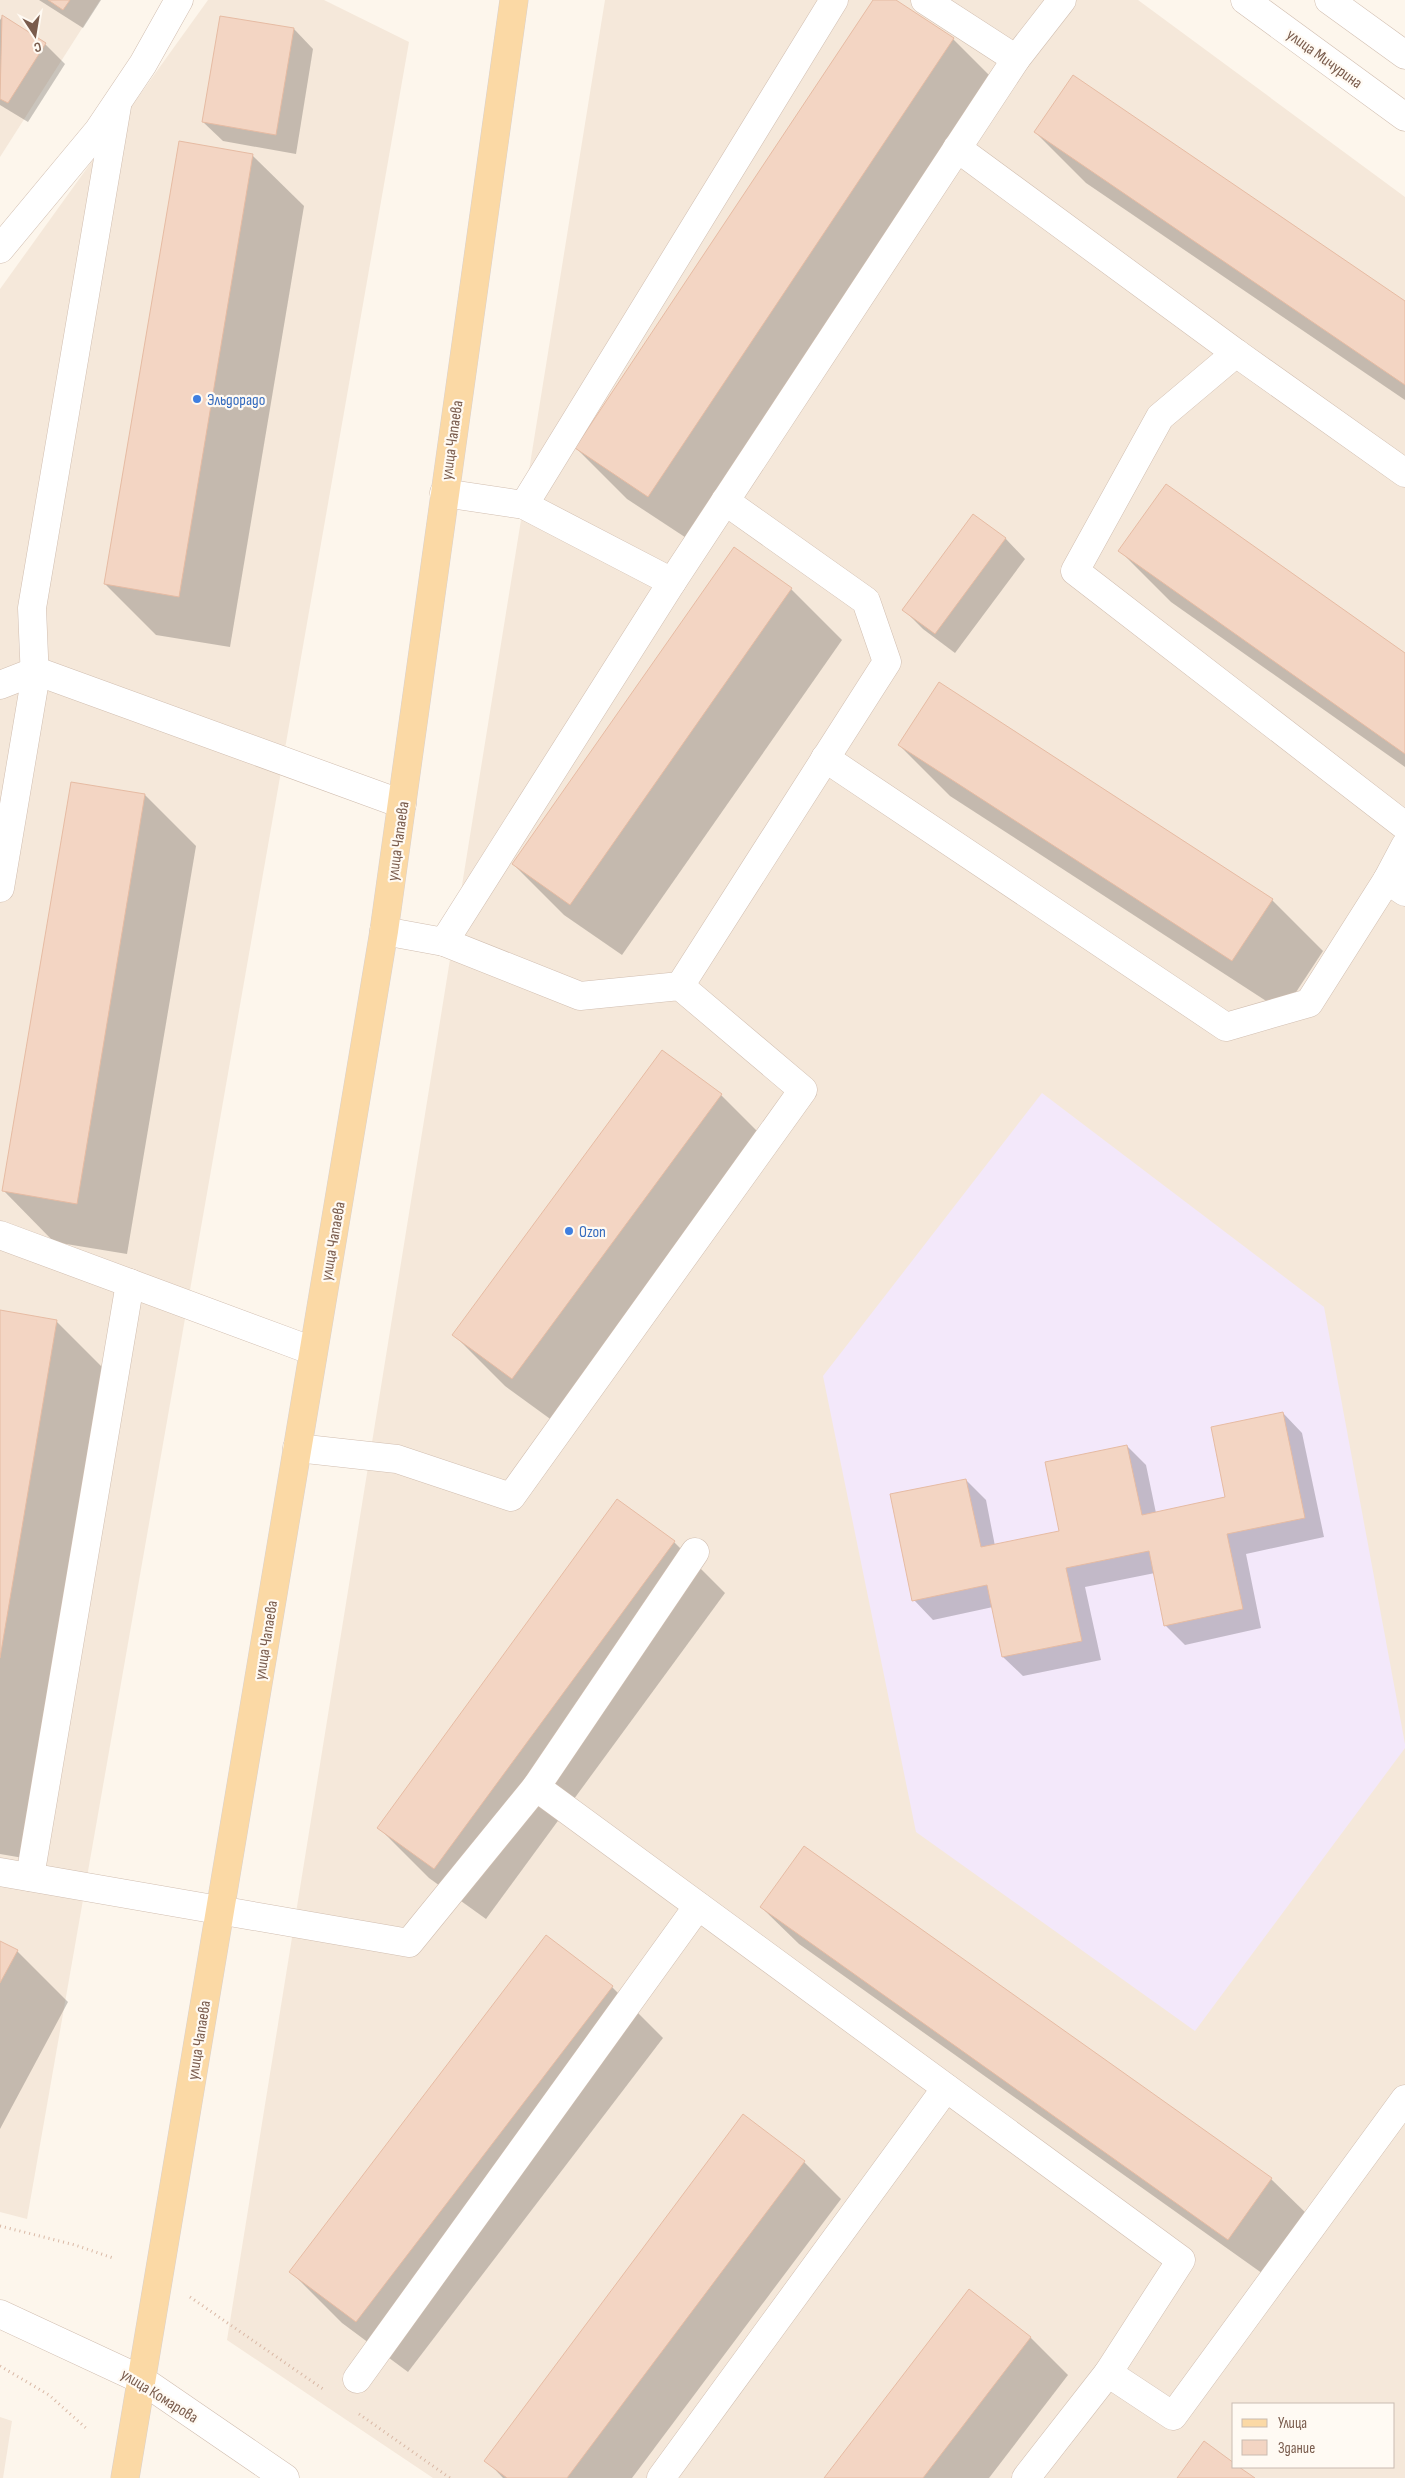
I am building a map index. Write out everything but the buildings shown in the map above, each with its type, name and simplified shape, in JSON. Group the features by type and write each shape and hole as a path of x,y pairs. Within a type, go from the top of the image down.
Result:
{"main road":[{"name":"улица Чапаева","path":"125,2478 384,931 514,0"}],"street":[{"path":"0,249 77,159 117,106 179,0"},
{"path":"524,505 834,0"},
{"path":"925,0 1016,59"},
{"path":"444,942 725,501 1016,59 1062,0"},
{"name":"улица Мичурина","path":"1245,0 1405,117"},
{"path":"1329,0 1405,55"},
{"path":"0,888 36,671 32,608 117,106"},
{"path":"957,148 1236,353 1405,473"},
{"path":"1236,353 1160,416 1075,571 1405,826"},
{"path":"444,493 524,505 672,582"},
{"path":"680,986 887,662 866,601 725,501"},
{"path":"0,685 36,671 402,804"},
{"path":"825,758 1226,1026 1310,1003 1396,886 1405,846"},
{"path":"297,1448 397,1459 511,1497 803,1090 680,986 580,996 444,942 384,931"},
{"path":"0,1235 313,1351"},
{"path":"30,1877 130,1283"},
{"path":"0,1872 409,1943 536,1787 695,1552"},
{"path":"536,1787 1181,2260 1108,2372 1026,2478"},
{"path":"357,2379 698,1906"},
{"path":"661,2478 946,2088"},
{"path":"1108,2372 1173,2416 1405,2099"},
{"name":"улица Комарова","path":"0,2314 142,2380 285,2478"}],"path":[{"path":"0,2226 113,2258"},
{"path":"182,2291 328,2392"},
{"path":"0,2366 49,2395 87,2429"},
{"path":"352,2409 450,2478"}],"shaded area":[{"path":"0,0 100,0 0,157"},
{"path":"208,0 324,0 409,42 27,2219 0,2212 0,289"},
{"path":"605,0 1138,0 1405,197 1405,2478 433,2478 227,2340"},
{"path":"1042,1093 1324,1307 1405,1744 1405,1748 1195,2031 916,1832 823,1376"},
{"path":"0,2417 12,2421 3,2478 0,2478"}],"place":[{"name":"Эльдорадо","path":"197,399"},
{"name":"Ozon","path":"569,1231"}]}
